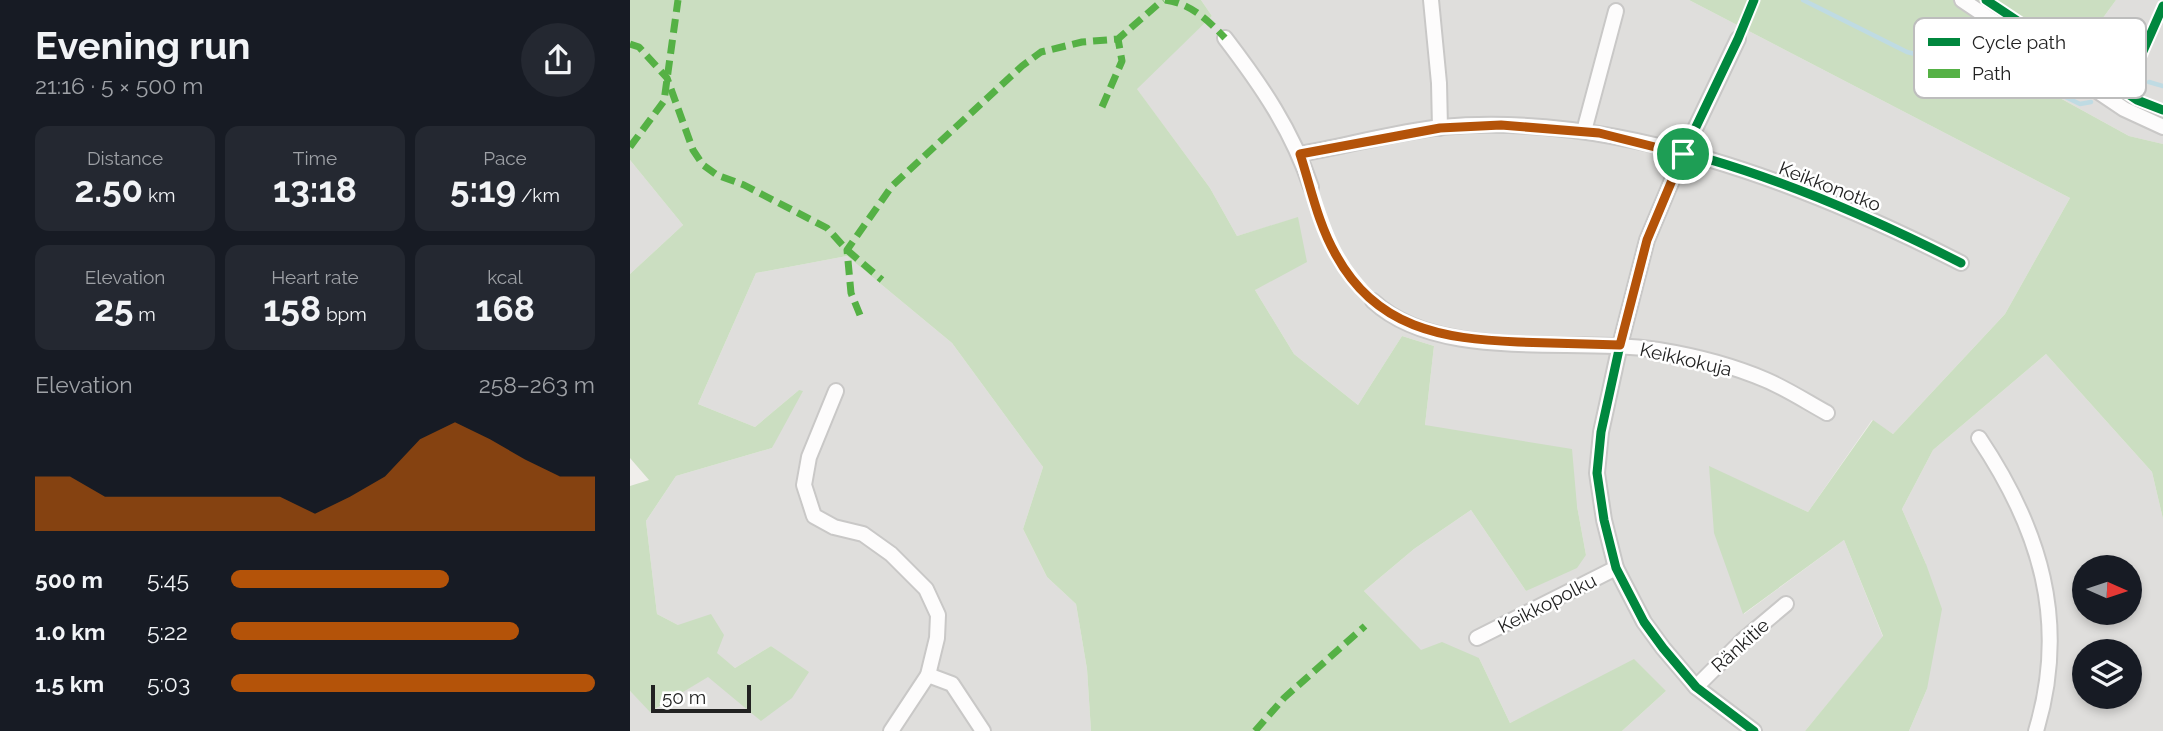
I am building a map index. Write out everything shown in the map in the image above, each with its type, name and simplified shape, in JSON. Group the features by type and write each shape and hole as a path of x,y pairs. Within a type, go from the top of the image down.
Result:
{"street":[{"path":"1431,0 1439,83 1440,128"},
{"path":"1962,0 1989,18"},
{"path":"1584,131 1616,10"},
{"path":"1224,38 1268,97 1300,154 1311,187"},
{"path":"1738,39 1683,154 1647,240 1601,432 1597,473 1604,520 1616,568 1644,622 1696,687 1754,731"},
{"path":"2108,98 2124,109 2163,127"},
{"name":"Keikkonotko","path":"1300,154 1440,128 1501,125 1584,131 1719,162 1852,211 1961,263"},
{"name":"Keikkokuja","path":"1373,301 1401,320 1450,337 1480,341 1620,345 1714,362 1767,381 1827,413"},
{"path":"836,391 809,457 804,485 814,516 834,527 863,534 891,554 926,589 938,615 937,638 928,675 891,731"},
{"path":"1979,438 2000,469 2021,509 2038,551 2049,616 2049,667 2043,710 2036,731"},
{"name":"Keikkopolku","path":"1477,638 1616,568"},
{"name":"Ränkitie","path":"1696,687 1742,641 1786,604"},
{"path":"928,675 952,684 983,731"}],"shaded area":[{"path":"1201,0 1689,0 2070,198 2005,314 1893,434 1872,420 1808,512 1709,467 1744,614 1844,540 1883,637 1805,731 1622,731 1666,691 1570,693 1510,723 1479,658 1421,651 1364,591 1414,549 1471,510 1526,591 1586,555 1577,506 1425,425 1434,346 1402,336 1358,405 1294,354 1255,290 1297,218 1237,236 1210,188 1136,88 1212,16"},
{"path":"2116,0 2163,0 2163,144 2129,136 2060,98 2146,98 2146,18 2103,18"},
{"path":"630,160 683,225 630,274"},
{"path":"847,256 952,343 1043,467 1023,529 1047,577 1076,604 1087,669 1091,731 630,731 630,691 651,712 708,676 808,673 771,646 735,668 678,625 657,614 646,521 676,476 772,448 799,390 755,427 698,404 756,273"},
{"path":"2046,354 2152,472 2163,519 2163,731 1909,731 1927,689 1926,564 1902,509 1933,450"}],"green space":[{"path":"630,0 1201,0 1212,16 1137,89 1210,188 1237,236 1298,217 1307,262 1255,290 1294,354 1358,405 1402,336 1434,346 1425,425 1572,449 1577,506 1586,555 1577,568 1526,591 1471,510 1414,549 1364,591 1421,650 1442,642 1479,658 1510,723 1634,659 1666,691 1622,731 1091,731 1087,669 1076,604 1047,577 1023,529 1043,467 952,343 847,256 756,273 698,404 755,427 799,390 803,391 772,448 676,476 646,521 657,614 678,625 711,614 724,635 717,653 735,668 771,646 809,672 792,698 761,721 708,677 650,712 630,691 630,486 649,480 630,458 630,274 683,225 630,160"},
{"path":"1689,0 2116,0 2103,18 1914,18 1914,98 2060,98 2129,136 2163,144 2163,519 2152,472 2046,354 1933,450 1902,509 1942,609 1927,689 1909,731 1805,731 1883,636 1844,540 1743,614 1714,533 1709,466 1808,512 1873,420 1893,434 2005,314 2070,198"}],"waterway":[{"path":"1803,0 1914,54"},
{"path":"2149,82 2163,86"},
{"path":"2068,98 2080,104 2091,102"}],"marked path":[{"path":"630,147 664,101 678,0"},
{"path":"860,315 851,293 847,250 892,186 1022,66 1041,52 1082,42 1118,39 1163,0"},
{"path":"1165,0 1190,9 1225,38"},
{"path":"1102,107 1122,61 1118,39"},
{"path":"630,44 639,47 667,78 693,150 703,165 717,175 744,185 827,228 847,250 882,280"},
{"path":"1255,731 1284,698 1365,626"}],"cycle path":[{"path":"1754,0 1683,154 1647,240 1601,432 1597,473 1604,520 1616,568 1644,622 1696,687 1754,731"},
{"path":"1986,0 2013,18"},
{"path":"2146,44 2163,6"},
{"path":"2134,98 2163,110"},
{"path":"1300,154 1441,127 1508,125 1575,130 1642,142 1709,159 1775,181 1839,206 1961,263"},
{"path":"1311,187 1341,262 1373,301"}],"route":[{"path":"1501,125 1599,133 1683,154 1647,240 1620,345 1480,341 1450,337 1428,331 1383,310 1351,279 1335,254 1323,228 1300,154 1440,128 1501,125"}]}
